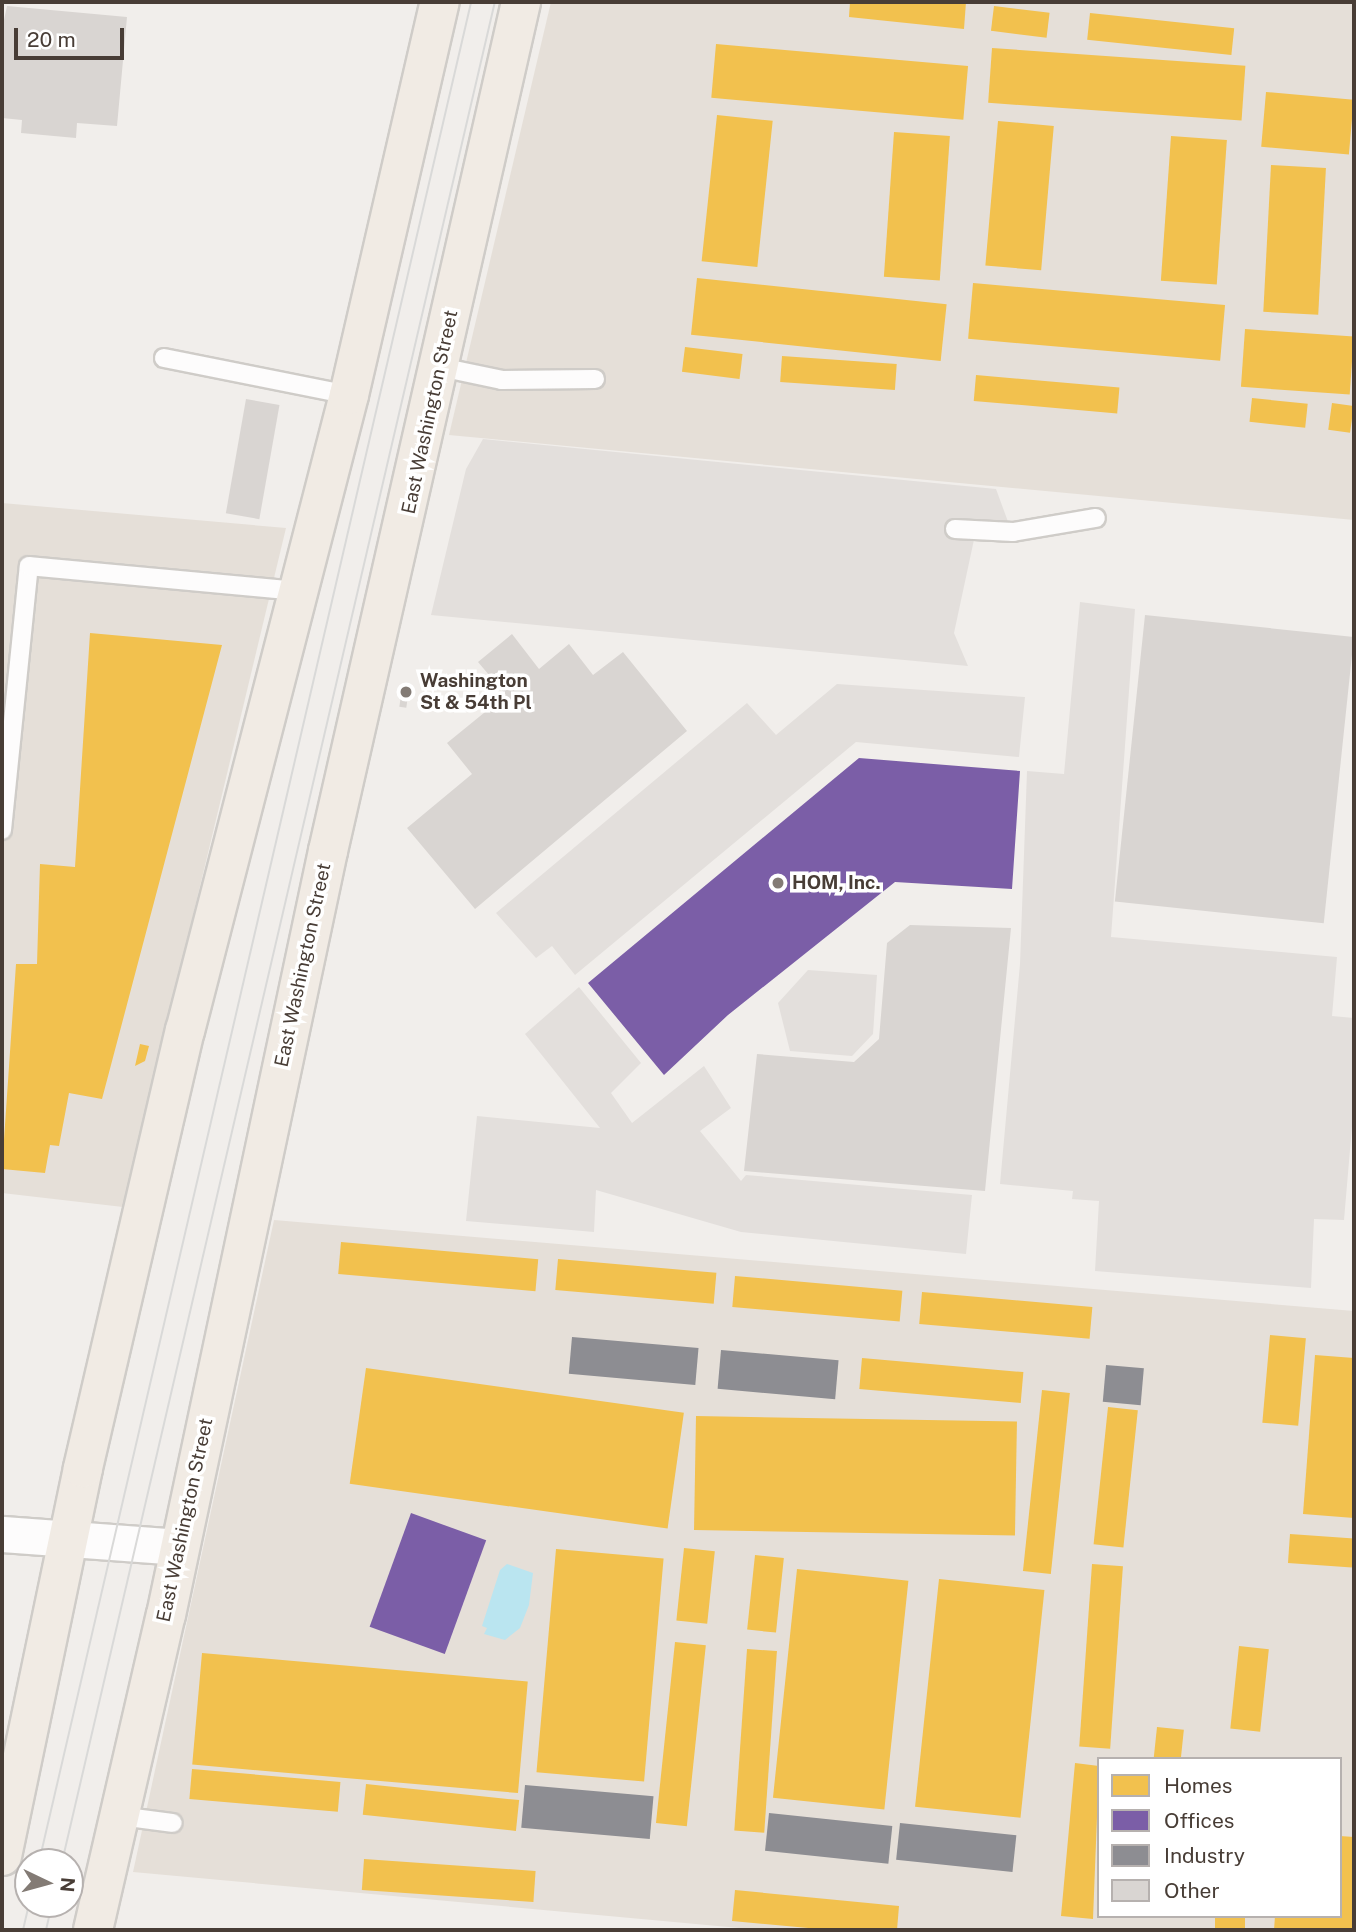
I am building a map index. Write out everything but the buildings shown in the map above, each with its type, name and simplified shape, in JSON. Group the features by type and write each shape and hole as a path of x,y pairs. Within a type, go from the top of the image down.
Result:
{"main road":[{"path":"2,1856 7,1803 188,1017 349,395 440,2"},
{"name":"East Washington Street","path":"93,1930 180,1546 325,864 522,2"}],"street":[{"path":"2,1534 180,1546"}],"lane":[{"path":"164,358 349,395"},
{"path":"440,367 502,380 596,379"},
{"path":"955,529 1013,532 1096,518"},
{"path":"2,830 9,688 29,566 297,591"},
{"path":"120,1816 173,1823"}],"shaded area":[{"path":"551,2 1354,2 1354,520 449,435"},
{"path":"483,439 996,489 1014,538 975,535 954,633 968,666 431,615 466,469"},
{"path":"2,503 286,528 123,1207 2,1193"},
{"path":"1080,602 1135,609 1111,937 1337,957 1332,1016 1354,1018 1354,1103 1344,1220 1314,1219 1311,1288 1095,1271 1099,1201 1072,1199 1073,1191 1000,1184 1020,964 1027,771 1064,774"},
{"path":"837,684 1025,697 1019,757 856,742 575,975 552,946 536,958 496,913 747,703 776,735"},
{"path":"808,970 877,975 873,1034 852,1056 790,1051 778,1003"},
{"path":"579,987 641,1063 611,1093 632,1123 704,1066 731,1108 700,1131 741,1181 746,1175 972,1195 966,1254 741,1232 596,1190 594,1232 466,1221 477,1116 600,1128 525,1034"},
{"path":"274,1220 1354,1311 1354,1930 761,1930 133,1872"}],"water":[{"path":"507,1564 533,1573 529,1605 520,1628 505,1640 484,1634 487,1628 482,1626 500,1570"}],"tram line":[{"path":"42,1848 471,2"},
{"path":"65,1848 495,2"},
{"path":"23,1930 26,1918"},
{"path":"46,1930 49,1918"}],"place":[{"name":"Washington St & 54th Pl","path":"406,692"},
{"name":"HOM, Inc.","path":"778,883"}]}
